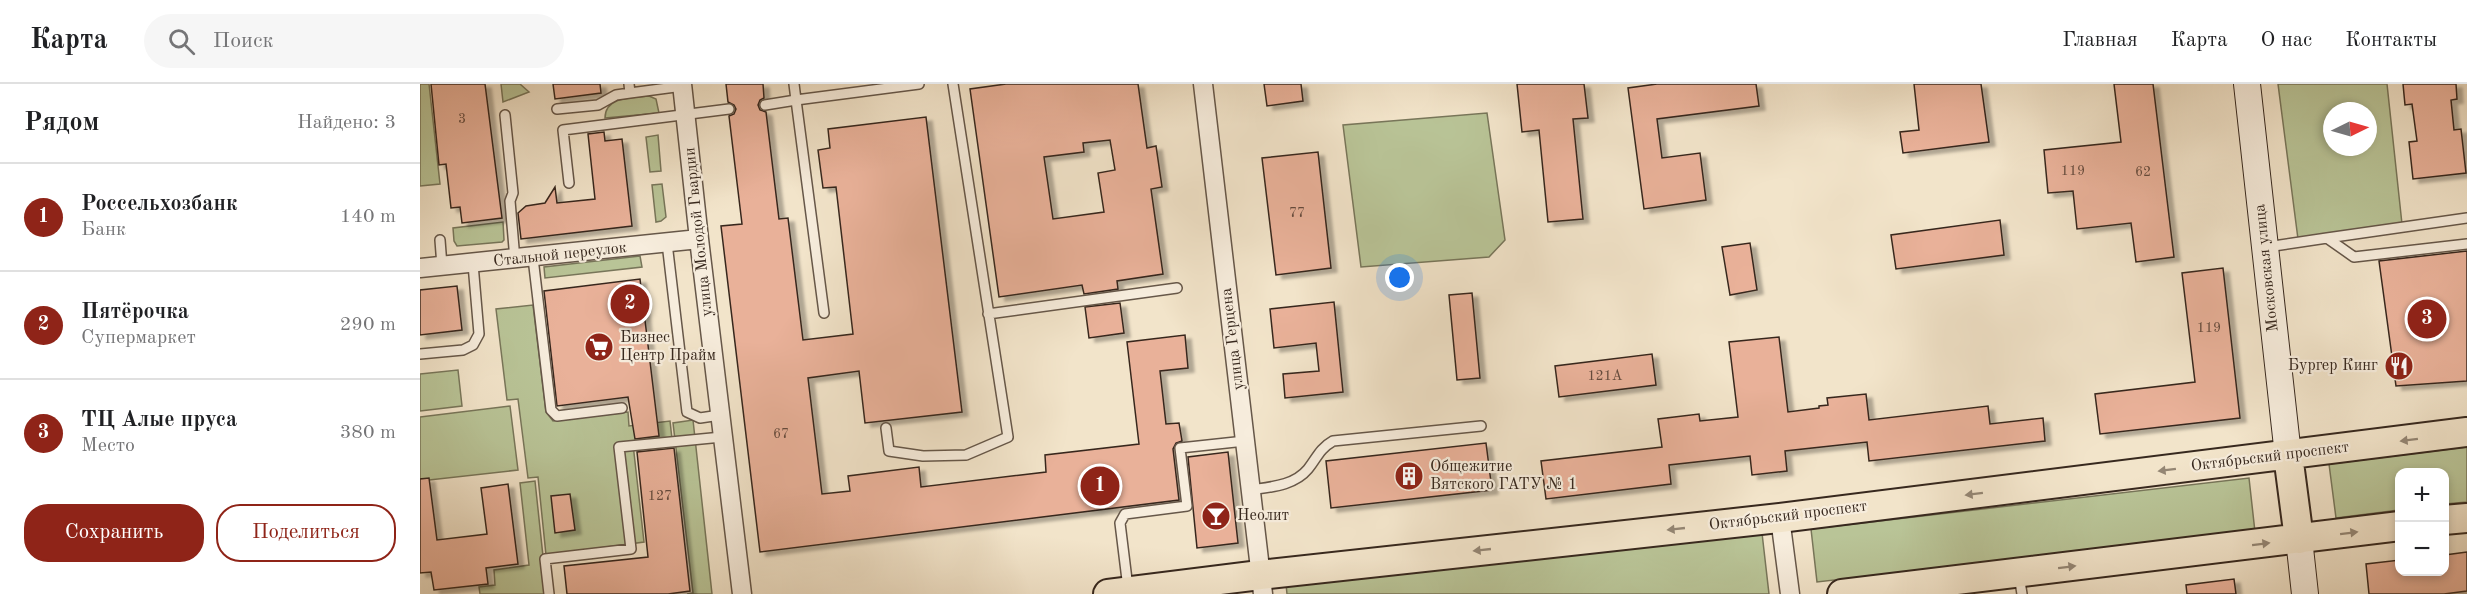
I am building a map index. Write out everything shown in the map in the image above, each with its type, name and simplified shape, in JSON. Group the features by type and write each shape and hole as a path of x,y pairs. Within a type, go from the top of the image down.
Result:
{"main road":[{"name":"Московская улица","path":"2247,84 2305,594"},
{"name":"Октябрьский проспект","path":"1118,593 1262,584 2467,432"},
{"path":"2449,520 2467,518"},
{"path":"1842,594 2020,583 2299,539 2395,527"}],"street":[{"name":"улица Герцена","path":"1203,84 1262,584"},
{"name":"улица Молодой Гвардии","path":"683,85 699,239 742,594"},
{"name":"Стальной переулок","path":"420,268 524,259 699,239"},
{"path":"1780,518 1790,594"}],"lane":[{"path":"794,84 824,313"},
{"path":"765,105 919,84"},
{"path":"886,428 889,451 923,456 966,455 1008,437 953,84"},
{"path":"557,109 598,105 629,88 683,85"},
{"path":"569,183 563,130 729,109"},
{"path":"505,115 513,193 510,201 524,259 551,410 557,416 622,408"},
{"path":"2265,248 2467,218"},
{"path":"2327,238 2354,257 2467,244"},
{"path":"440,240 442,266"},
{"path":"667,243 687,412 700,418 720,415"},
{"path":"420,354 464,350 473,345 479,334 473,264"},
{"path":"988,314 1177,288"},
{"path":"1250,490 1284,485 1299,477 1308,469 1322,447 1333,441 1481,426"},
{"path":"549,594 545,559 631,549 619,447 722,437"},
{"path":"1118,593 1120,523 1125,514 1187,506 1180,448 1245,441"}],"green space":[{"path":"420,84 429,84 440,184 420,186"},
{"path":"501,84 520,84 529,92 503,102"},
{"path":"2278,84 2387,84 2402,224 2298,239"},
{"path":"649,96 656,99 659,113 605,118 606,111 615,102"},
{"path":"1487,113 1505,240 1489,257 1361,267 1343,125"},
{"path":"658,135 661,171 650,172 646,137"},
{"path":"662,184 666,217 656,222 652,185"},
{"path":"503,222 504,240 502,242 457,246 454,241 453,228"},
{"path":"640,256 642,267 545,278 544,267"},
{"path":"533,305 546,412 553,421 628,412 629,426 670,421 672,439 633,444 644,542 546,555 538,477 528,478 518,399 507,400 496,309"},
{"path":"458,370 462,406 420,411 420,374"},
{"path":"510,406 518,470 420,481 420,417"},
{"path":"693,420 712,594 687,594 693,593 673,423"},
{"path":"2467,447 2467,502 2449,504 2449,468 2395,468 2395,511 2336,518 2329,464"},
{"path":"2249,478 2255,532 1817,582 1811,529"},
{"path":"535,481 547,594 480,594 479,587 495,585 494,570 529,565 520,483"},
{"path":"1762,533 1769,594 1287,594 1286,584"}],"building":[{"path":"431,84 485,84 502,218 462,223 460,207 451,208 446,164 439,165"},
{"path":"553,84 600,84 601,93 555,99"},
{"path":"726,84 763,84 764,98 758,105 760,110 766,112 779,219 788,218 803,340 853,334 836,187 823,188 818,150 830,148 828,129 926,117 962,412 865,423 859,371 808,378 822,494 850,491 848,476 919,467 921,487 1046,472 1045,455 1139,444 1127,342 1185,335 1188,368 1160,371 1166,424 1179,423 1182,441 1176,443 1173,449 1179,500 760,552 721,226 742,224 729,116 734,114 736,109 728,102"},
{"path":"1006,84 1138,84 1147,148 1156,146 1162,187 1151,189 1163,274 1117,281 1118,289 1084,294 1082,285 999,297 970,89","holes":["1110,140 1115,170 1098,173 1104,212 1053,219 1044,157 1084,152 1083,143"]},
{"path":"1264,84 1301,84 1303,101 1267,106"},
{"path":"1517,84 1584,84 1588,118 1573,119 1583,219 1548,222 1539,130 1522,132"},
{"path":"1657,84 1756,84 1759,106 1657,119 1662,158 1700,153 1706,200 1644,209 1628,88"},
{"path":"1914,84 1981,84 1989,142 1903,153 1900,132 1919,130"},
{"path":"2114,84 2153,84 2174,257 2136,262 2131,223 2077,229 2073,191 2048,193 2044,150 2121,142"},
{"path":"2403,84 2456,84 2457,99 2451,100 2454,130 2461,129 2466,173 2413,179 2409,142 2417,141 2412,104 2405,105"},
{"path":"604,132 605,141 622,139 632,226 521,239 518,213 526,206 545,203 555,187 557,203 595,199 588,134"},
{"path":"1318,152 1331,268 1276,275 1262,158"},
{"path":"2000,220 2004,255 1896,269 1891,235"},
{"path":"1750,243 1757,290 1730,295 1722,247"},
{"path":"2467,251 2467,381 2396,386 2379,261"},
{"path":"2223,268 2240,418 2100,434 2095,394 2195,382 2182,273"},
{"name":"Бизнес Центр Прайм","path":"640,279 659,436 635,439 628,397 557,406 544,291"},
{"path":"457,286 462,330 420,335 420,290"},
{"path":"1472,293 1480,378 1457,380 1449,295"},
{"path":"1334,302 1343,392 1285,398 1283,374 1319,371 1316,343 1274,348 1270,309"},
{"path":"1120,303 1124,333 1089,338 1085,307"},
{"path":"1779,337 1788,412 1828,405 1827,398 1866,394 1869,420 1988,406 1990,424 2043,418 2045,441 1869,461 1867,442 1785,451 1787,471 1752,475 1750,456 1669,465 1671,484 1546,499 1541,461 1662,447 1658,419 1699,414 1700,421 1738,417 1729,342"},
{"path":"1652,354 1656,385 1559,397 1555,366"},
{"name":"Общежитие Вятского ГАТУ № 1","path":"1486,443 1492,490 1331,508 1326,461"},
{"path":"674,448 690,591 668,594 567,594 564,566 648,557 637,452"},
{"path":"1228,452 1238,543 1197,548 1188,457"},
{"path":"429,478 437,540 487,534 481,488 508,484 518,564 486,568 488,584 434,590 431,572 420,573 420,479"},
{"path":"570,494 575,530 555,533 551,496"},
{"path":"2467,552 2467,591 2444,594 2369,594 2366,564 2395,561 2395,576 2449,576 2449,554"},
{"path":"2234,579 2236,594 2187,594 2186,585"}],"place":[{"name":"Пятёрочка","path":"630,304"},
{"name":"ТЦ Алые пруса","path":"2427,319"},
{"name":"Бизнес Центр Прайм","path":"599,347"},
{"name":"Бургер Кинг","path":"2399,366"},
{"name":"Общежитие Вятского ГАТУ № 1","path":"1409,476"},
{"name":"Россельхозбанк","path":"1100,486"},
{"name":"Неолит","path":"1216,516"}]}
